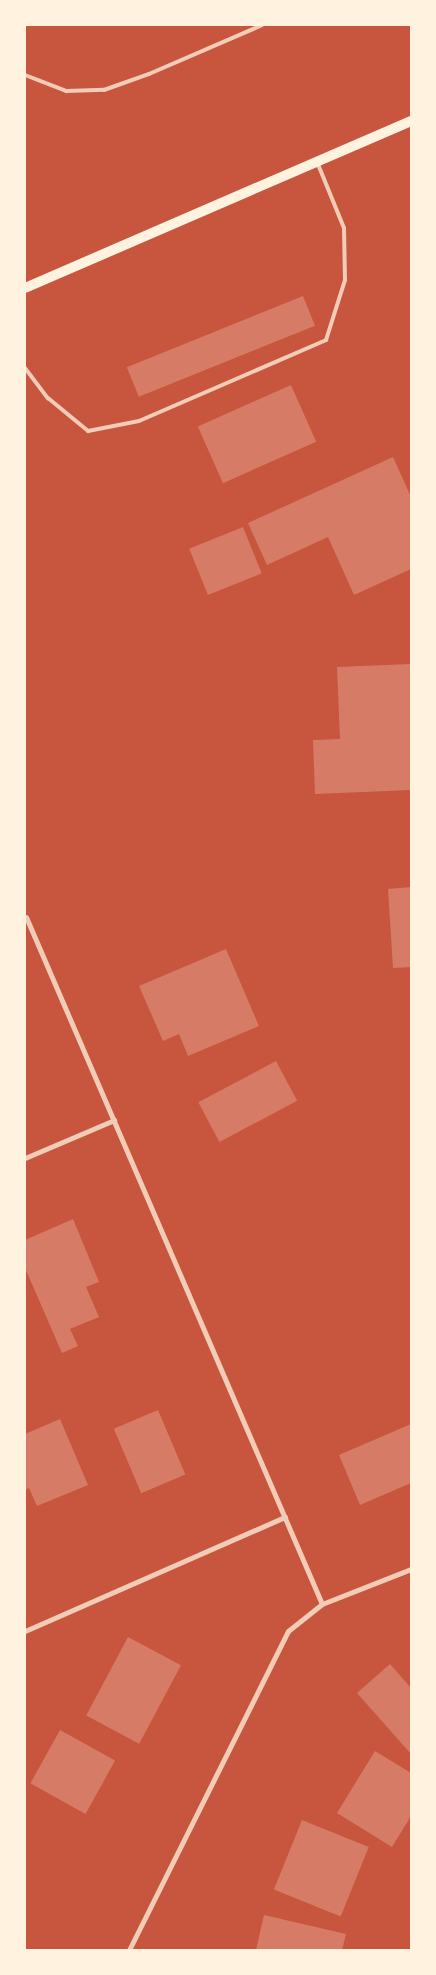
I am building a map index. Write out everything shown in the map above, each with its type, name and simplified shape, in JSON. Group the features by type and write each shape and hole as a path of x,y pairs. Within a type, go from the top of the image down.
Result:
{"main road":[{"path":"25,288 411,121"}],"street":[{"path":"26,917 322,1604"},
{"path":"25,1158 114,1120"},
{"path":"25,1631 285,1517"},
{"path":"129,1950 288,1631 322,1604 411,1569"}],"lane":[{"path":"25,75 66,91 104,90 149,74 262,25"},
{"path":"25,368 48,398 88,431 139,421 326,340 345,280 344,228 317,162"}],"building":[{"path":"303,296 315,326 139,397 127,367"},
{"path":"291,385 316,442 223,483 198,426"},
{"path":"393,457 411,497 411,569 354,595 328,537 267,565 248,523"},
{"path":"243,527 262,573 208,595 189,549"},
{"path":"411,664 411,790 315,794 313,740 340,739 337,667"},
{"path":"411,887 411,967 393,968 388,889"},
{"path":"226,949 259,1026 188,1056 179,1034 163,1041 139,986"},
{"path":"276,1061 297,1101 219,1142 198,1102"},
{"path":"73,1219 99,1282 86,1287 99,1317 70,1329 78,1346 62,1353 25,1268 25,1240"},
{"path":"158,1410 185,1474 141,1493 114,1429"},
{"path":"60,1419 88,1485 37,1506 29,1488 25,1490 25,1434"},
{"path":"411,1424 411,1483 360,1505 339,1455"},
{"path":"128,1637 181,1665 139,1744 86,1716"},
{"path":"390,1664 411,1688 411,1754 357,1693"},
{"path":"60,1730 115,1761 86,1814 30,1783"},
{"path":"375,1751 411,1773 411,1816 392,1847 337,1813"},
{"path":"302,1820 369,1847 341,1917 274,1890"},
{"path":"264,1915 346,1934 342,1950 256,1950"}]}
